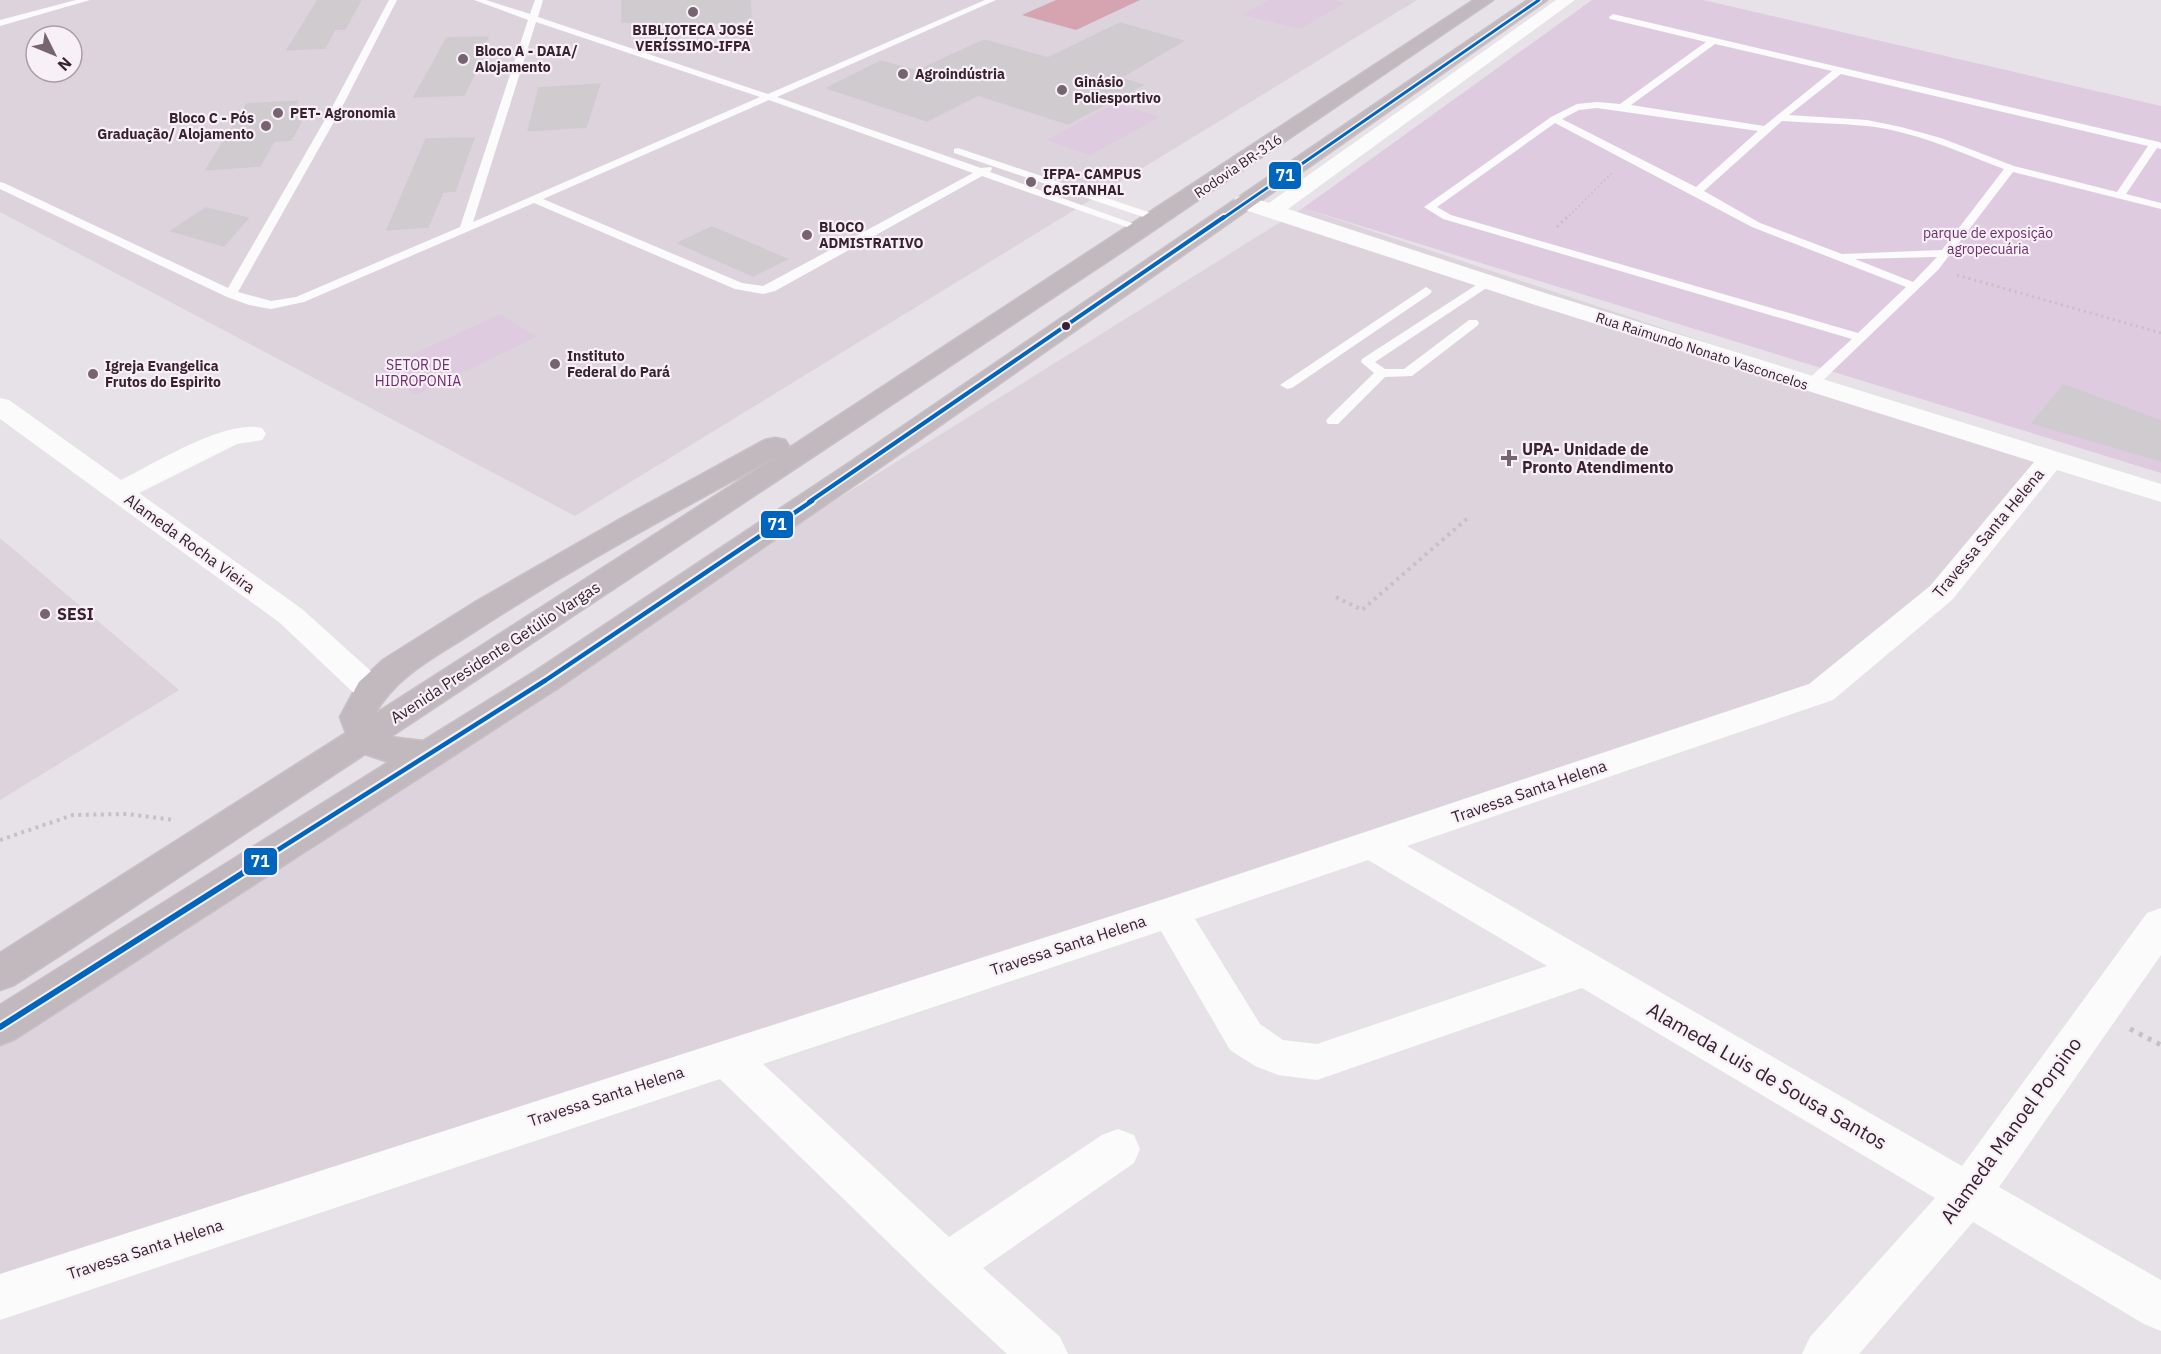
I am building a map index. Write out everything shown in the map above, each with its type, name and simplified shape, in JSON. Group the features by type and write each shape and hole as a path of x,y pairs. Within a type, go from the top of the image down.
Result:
{"highway":[{"name":"Rodovia BR-316","path":"989,330 1485,0"},
{"path":"0,1027 546,680 859,469 1539,0"},
{"path":"430,754 382,748 365,736 357,717 371,690 395,668 488,608 634,523 767,451 892,369 989,330"},
{"name":"Avenida Presidente Getúlio Vargas","path":"0,973 124,897 365,736 989,330"}],"street":[{"path":"1272,211 1567,0"},
{"name":"Rua Raimundo Nonato Vasconcelos","path":"1244,202 1810,385 2161,493"},
{"name":"Alameda Rocha Vieira","path":"0,406 291,616 371,690"},
{"path":"119,492 230,437 252,434"},
{"name":"Travessa Santa Helena","path":"0,1297 1170,912 1821,692 1941,593 2052,458"},
{"name":"Alameda Luis de Sousa Santos","path":"1372,844 2161,1307"},
{"path":"1170,912 1245,1037 1262,1051 1290,1061 1317,1062 1585,970"},
{"name":"Alameda Manoel Porpino","path":"1827,1354 1969,1193 2161,924"},
{"path":"726,1057 946,1266 1044,1354"},
{"path":"946,1266 1119,1149"}],"lane":[{"path":"0,23 86,0"},
{"path":"231,294 335,111 393,0"},
{"path":"478,0 536,9 769,97 982,172 1151,224"},
{"path":"508,0 906,134"},
{"path":"959,0 980,6"},
{"path":"0,185 259,306 293,302 992,0"},
{"path":"465,228 536,9"},
{"path":"1613,17 2158,145 2119,196"},
{"path":"1622,107 1714,40"},
{"path":"1697,192 1766,129 1840,70"},
{"path":"1766,129 1622,107 1597,105 1577,107 1554,118 1429,207 1447,217 1860,337"},
{"path":"1554,118 1756,225 1916,287"},
{"path":"1781,118 1867,123 1901,130 1937,140 2010,168 2161,206"},
{"path":"951,149 1151,224"},
{"path":"533,199 740,286 763,290 996,164"},
{"path":"1810,385 1934,268 2010,168"},
{"path":"1840,257 1945,253"},
{"path":"1367,362 1487,282"},
{"path":"1287,385 1426,291"},
{"path":"1339,350 1367,362 1382,374 1407,373 1473,323"},
{"path":"1333,421 1382,374"}],"path":[{"path":"1539,244 1629,157"},
{"path":"1934,268 2161,333"},
{"path":"1335,597 1362,610 1470,516"},
{"path":"0,840 73,815 127,814 178,821"}],"shaded area":[{"name":"Instituto Federal do Pará","path":"0,0 1417,0 575,516 0,212"},
{"path":"1056,0 1140,0 1076,30 1022,15"},
{"path":"1303,208 2052,458 1941,593 1821,692 0,1297 0,1022"},
{"name":"SESI","path":"0,538 179,690 0,800"}],"green space":[{"path":"1269,0 1334,0 1345,3 1300,29 1242,15"},
{"name":"parque de exposição agropecuária","path":"1592,0 1703,0 2161,106 2161,473 1303,208"},
{"path":"1116,103 1160,117 1090,155 1046,140"},
{"name":"SETOR DE HIDROPONIA","path":"501,314 536,337 415,395 380,369"}],"building":[{"path":"318,0 361,0 345,29 335,29 325,48 287,50"},
{"path":"622,0 750,0 751,20 686,26 622,22"},
{"path":"1120,23 1183,41 1120,78 1143,85 1068,124 978,95 927,121 827,88 881,61 917,71 984,40 1048,58"},
{"name":"Bloco A - DAIA/ Alojamento","path":"488,37 483,47 488,47 464,95 414,97 447,38"},
{"path":"600,84 586,127 528,131 539,88"},
{"name":"Bloco C - Pós Graduação/ Alojamento","path":"298,101 292,112 307,111 291,140 274,141 260,166 206,170 247,104"},
{"path":"474,138 455,191 443,192 428,227 387,230 426,139"},
{"path":"206,208 248,218 224,246 171,231"},
{"path":"712,227 787,259 753,276 678,243"},
{"path":"2064,385 2161,421 2161,461 2032,423"}],"transit line":[{"name":"71","path":"0,1027 546,680 859,469 1539,0"}],"place":[{"name":"BIBLIOTECA JOSÉ VERÍSSIMO-IFPA","path":"693,12"},
{"name":"Bloco A - DAIA/ Alojamento","path":"463,59"},
{"name":"Agroindústria","path":"903,74"},
{"name":"Ginásio Poliesportivo","path":"1062,90"},
{"name":"PET- Agronomia","path":"278,113"},
{"name":"Bloco C - Pós Graduação/ Alojamento","path":"266,126"},
{"name":"IFPA- CAMPUS CASTANHAL","path":"1031,182"},
{"name":"BLOCO ADMISTRATIVO","path":"807,235"},
{"name":"Instituto Federal do Pará","path":"555,364"},
{"name":"Igreja Evangelica Frutos do Espirito","path":"93,374"},
{"name":"UPA- Unidade de Pronto Atendimento","path":"1509,458"},
{"name":"SESI","path":"45,614"}]}
